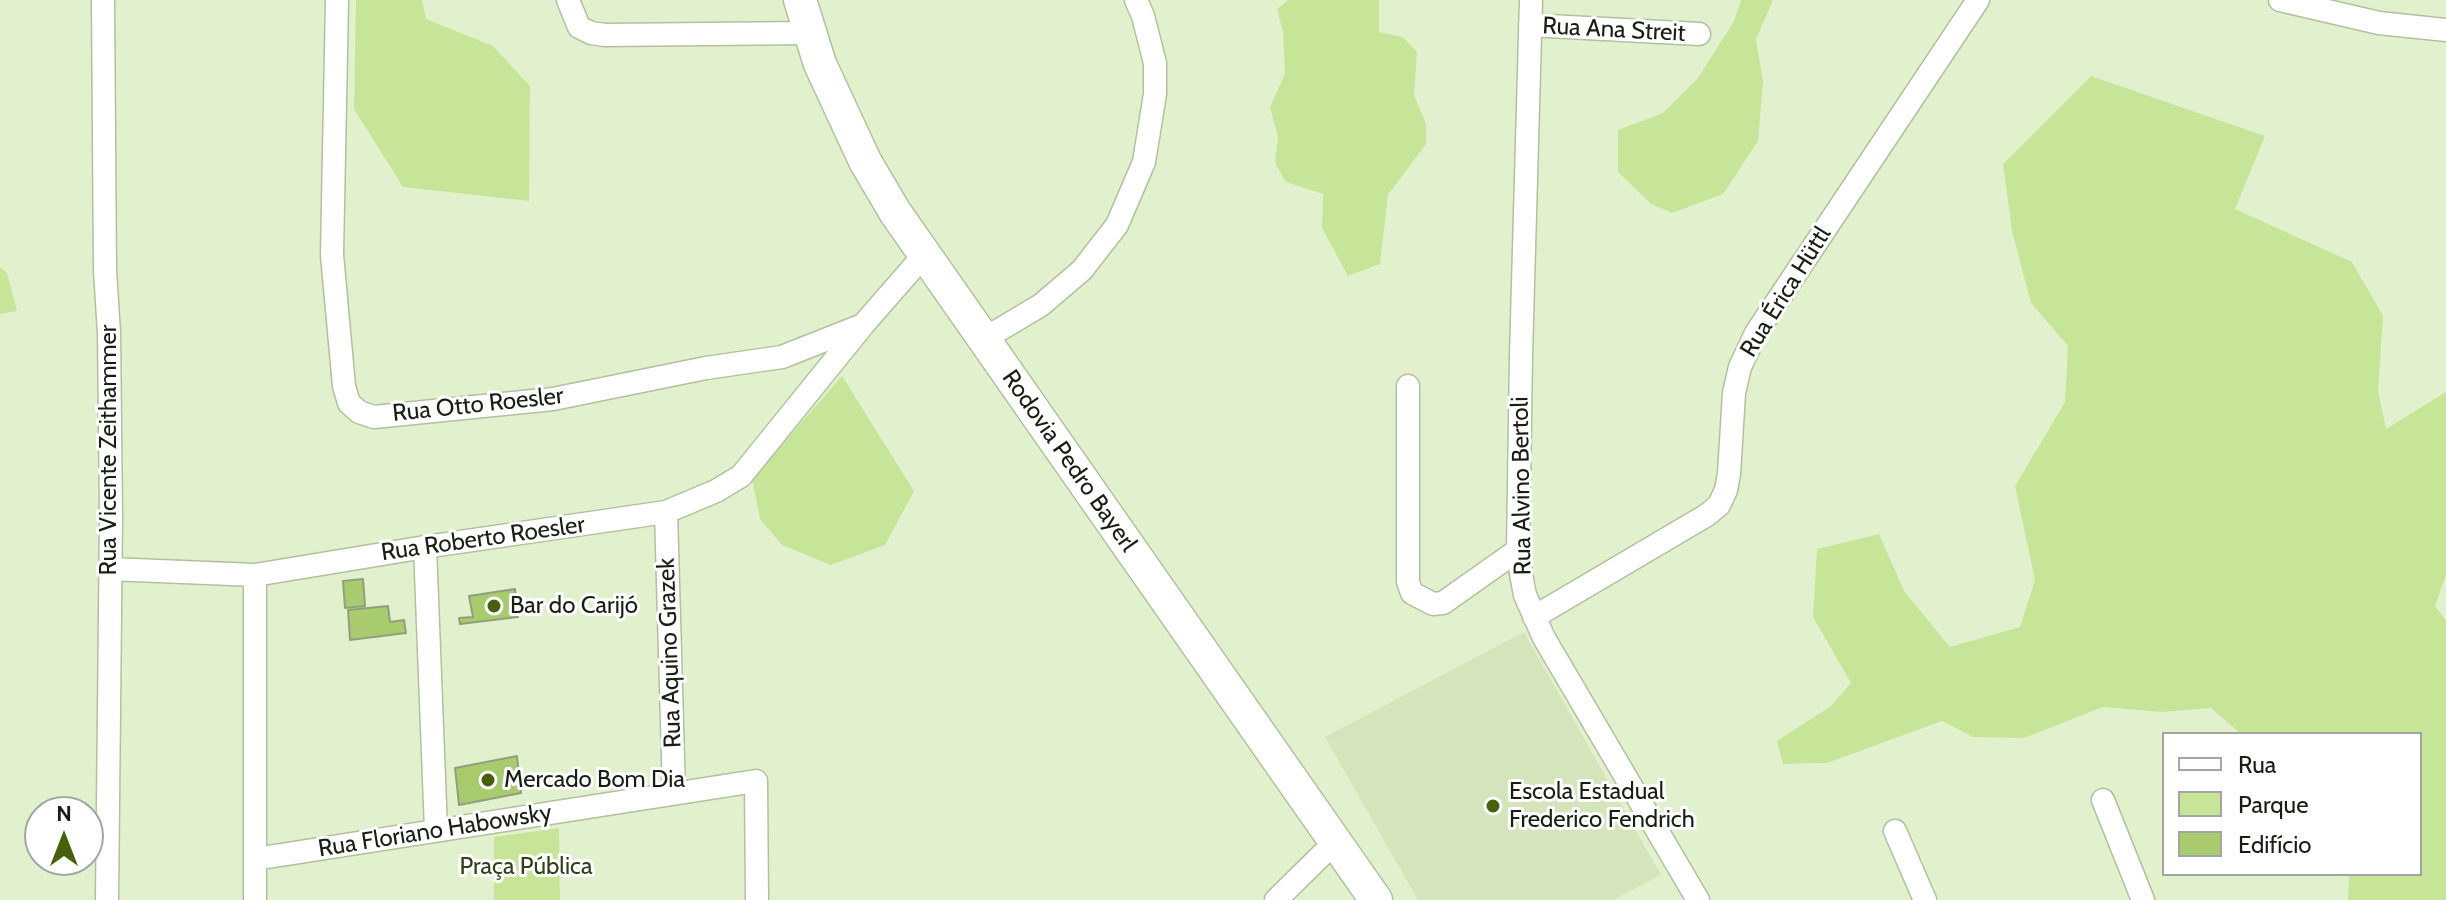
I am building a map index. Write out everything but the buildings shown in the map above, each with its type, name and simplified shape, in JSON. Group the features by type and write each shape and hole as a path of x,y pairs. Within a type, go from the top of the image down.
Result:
{"main road":[{"name":"Rodovia Pedro Bayerl","path":"800,0 820,64 865,161 924,255 1376,900"}],"street":[{"name":"Rua Vicente Zeithammer","path":"103,0 110,569 107,900"},
{"name":"Rua Otto Roesler","path":"337,0 332,255 344,386 349,403 359,412 374,417 553,399 706,368 782,357 863,325"},
{"path":"568,0 579,27 605,35 809,33"},
{"path":"984,339 1051,297 1082,270 1117,225 1144,162 1155,94 1155,63 1136,0"},
{"name":"Rua Alvino Bertoli","path":"1531,0 1518,550 1525,595 1534,617 1698,900"},
{"name":"Rua Érica Hüttl","path":"1534,617 1719,505 1729,474 1734,393 1740,367 1752,341 1978,0"},
{"path":"2280,0 2306,3 2379,23 2446,30"},
{"name":"Rua Ana Streit","path":"1530,25 1699,34"},
{"name":"Rua Roberto Roesler","path":"110,569 255,575 666,512 716,491 741,476 924,255"},
{"path":"1408,386 1408,582 1412,593 1433,604 1443,603 1518,550"},
{"name":"Rua Aquino Grazek","path":"666,512 674,793"},
{"path":"425,547 436,830"},
{"path":"255,575 255,900"},
{"name":"Rua Floriano Habowsky","path":"255,859 756,781 757,900"},
{"path":"2103,800 2143,900"},
{"path":"1895,831 1925,900"},
{"path":"1276,900 1335,842"}],"shaded area":[{"name":"Escola Estadual Frederico Fendrich","path":"1524,632 1661,875 1613,900 1418,900 1325,737"}],"green space":[{"path":"356,0 422,0 426,19 493,46 530,86 529,201 403,187 354,109"},
{"path":"1288,0 1379,0 1379,32 1403,37 1417,52 1414,95 1426,124 1426,144 1388,195 1380,264 1348,276 1322,228 1323,194 1286,182 1275,163 1278,137 1270,107 1285,74 1283,32 1277,9"},
{"path":"1741,0 1773,0 1756,39 1763,82 1758,141 1723,194 1672,213 1651,204 1618,172 1618,130 1663,113 1698,78 1734,21"},
{"path":"2091,76 2265,136 2235,209 2352,262 2383,316 2378,391 2386,429 2446,392 2446,575 2435,606 2446,621 2446,900 2348,900 2349,876 2422,876 2422,732 2239,732 2211,708 2162,712 2103,707 2024,738 1973,737 1942,721 1827,763 1783,764 1777,741 1831,706 1851,683 1813,617 1817,549 1879,534 1904,591 1950,647 2020,627 2035,580 2015,486 2065,402 2068,346 2031,303 2012,231 2003,164"},
{"path":"0,267 7,273 17,311 0,314"},
{"path":"842,376 914,491 885,545 831,565 782,545 760,519 752,479"},
{"name":"Praça Pública","path":"559,828 560,900 494,900 494,837"}],"place":[{"name":"Bar do Carijó","path":"494,606"},
{"name":"Mercado Bom Dia","path":"488,780"},
{"name":"Escola Estadual Frederico Fendrich","path":"1493,806"}]}
